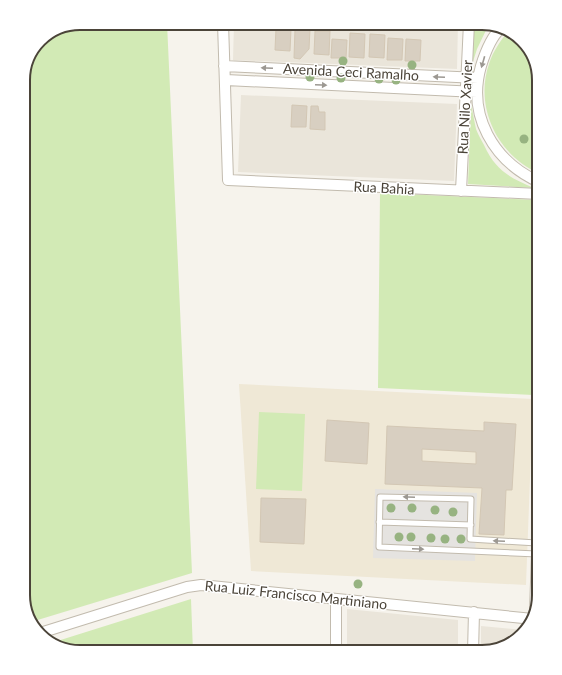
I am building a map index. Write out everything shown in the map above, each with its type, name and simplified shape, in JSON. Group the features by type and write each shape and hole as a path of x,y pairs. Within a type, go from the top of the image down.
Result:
{"street":[{"path":"223,30 224,66 226,80"},
{"name":"Rua Nilo Xavier","path":"461,192 469,30"},
{"path":"498,33 485,53 478,78 477,92 479,112 486,132 496,149 510,164 532,179"},
{"name":"Avenida Ceci Ramalho","path":"224,66 478,78"},
{"name":"Avenida Ceci Ramalho","path":"226,80 477,92"},
{"name":"Rua Bahia","path":"226,80 228,180 461,192 532,194"},
{"name":"Rua Luiz Francisco Martiniano","path":"45,631 188,587 201,585 526,618"},
{"path":"336,599 336,645"},
{"path":"473,645 474,612"}],"lane":[{"path":"532,543 470,539 471,499 380,496 379,547 532,554"},
{"path":"380,522 471,525"}],"shaded area":[{"path":"234,30 458,30 457,69 233,60"},
{"path":"241,95 457,104 454,181 238,172"},
{"path":"239,384 532,399 526,585 251,571"},
{"path":"375,489 477,493 475,561 373,558"},
{"path":"347,609 458,620 458,645 347,645"},
{"path":"481,626 519,629 504,640 488,645 481,645"}],"green space":[{"path":"74,30 167,30 192,573 37,620 30,601 30,77 35,58 47,42 64,33"},
{"path":"474,30 486,30 477,49 471,68"},
{"path":"505,36 512,40 524,52 531,70 532,169 512,155 501,142 487,113 485,80 489,64"},
{"path":"471,105 476,129 493,161 504,172 532,188 468,184"},
{"path":"380,193 532,200 532,395 378,388"},
{"path":"259,412 305,414 302,491 256,489"},
{"path":"191,599 193,645 74,645 59,640"}],"building":[{"path":"276,30 291,30 290,51 275,50"},
{"path":"295,30 310,30 309,49 300,59 294,58"},
{"path":"315,31 330,31 329,55 314,54"},
{"path":"350,33 365,34 364,58 349,57"},
{"path":"370,34 385,35 384,58 369,57"},
{"path":"388,38 403,39 402,60 387,60"},
{"path":"332,39 347,40 346,58 331,58"},
{"path":"406,39 421,40 420,61 405,61"},
{"path":"292,105 307,106 306,127 291,127"},
{"path":"311,106 318,106 319,112 325,112 325,130 310,129"},
{"path":"327,420 369,423 367,464 325,461"},
{"path":"484,422 516,424 512,490 506,490 504,535 479,534 482,488 385,484 387,426 484,431","holes":["422,449 476,452 476,464 422,461"]},
{"path":"261,498 306,499 304,544 260,542"}]}
